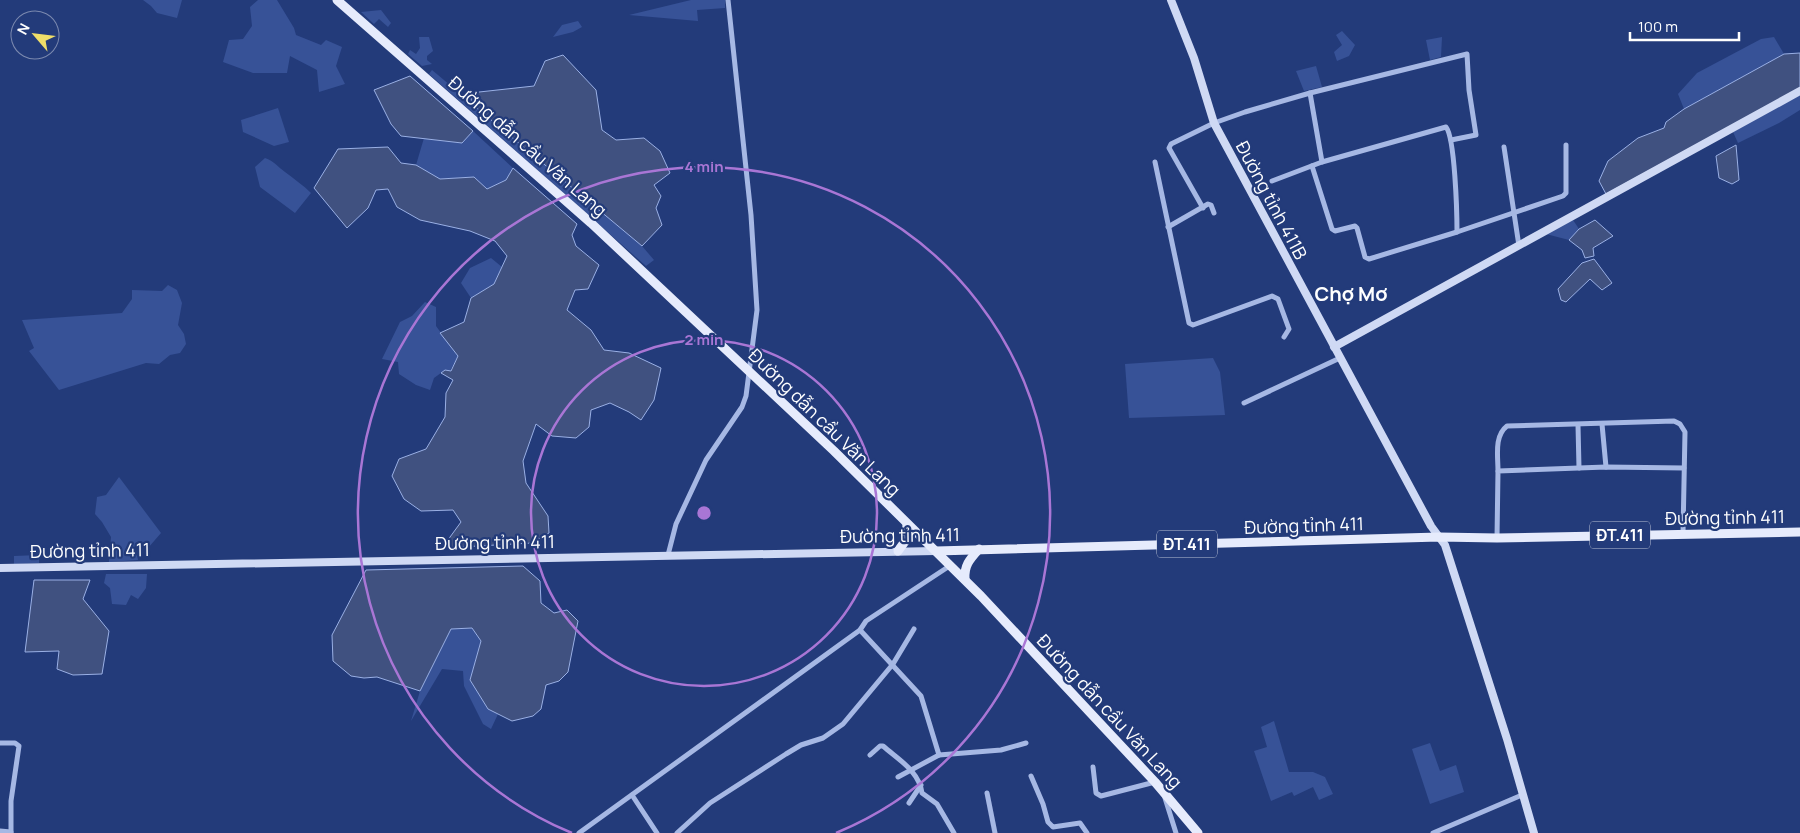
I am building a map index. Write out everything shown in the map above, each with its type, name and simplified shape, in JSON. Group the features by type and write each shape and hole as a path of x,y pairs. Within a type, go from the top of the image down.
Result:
{"main road":[{"name":"Đường dẫn cầu Văn Lang","path":"337,0 591,223 834,451 907,524 952,565 1155,782 1198,833"},
{"name":"Đường tỉnh 411B","path":"1171,0 1194,58 1214,124 1431,526 1445,545 1507,739 1534,833"},
{"path":"1334,347 1800,91"},
{"path":"898,551 908,534 907,524"},
{"name":"Đường tỉnh 411","path":"0,568 898,551 1439,537 1497,538 1800,532"},
{"path":"965,579 964,570 966,564 979,549"}],"street":[{"path":"668,555 676,524 706,460 742,407 746,396 757,310 751,215 728,0"},
{"path":"1203,208 1170,146 1214,124 1245,112 1310,93 1468,54 1469,90 1476,135 1451,140"},
{"path":"1310,93 1322,162"},
{"path":"1272,181 1322,162 1443,127 1448,129 1451,140 1457,232"},
{"path":"1312,166 1332,229 1335,231 1355,226 1369,259 1560,198 1566,193 1566,144"},
{"path":"1504,147 1519,246"},
{"path":"1155,162 1190,324 1192,325 1272,296 1278,299 1289,329 1284,337"},
{"path":"1168,228 1210,204 1214,213"},
{"path":"1244,403 1340,358"},
{"path":"1497,538 1498,439 1500,433 1507,426 1674,422 1680,424 1685,432 1683,533"},
{"path":"1602,424 1606,467"},
{"path":"1578,425 1579,468"},
{"path":"1498,471 1606,467 1684,468"},
{"path":"580,833 860,630 866,621 952,565"},
{"path":"677,833 710,802 801,745 823,738 844,724 893,664 914,629"},
{"path":"860,630 921,696 940,755"},
{"path":"0,743 16,744 19,746 11,801 11,832 0,831"},
{"path":"898,777 940,755 1001,750 1026,743"},
{"path":"870,755 880,746 883,746 911,770 921,785 922,793 937,804 954,833"},
{"path":"1093,767 1096,794 1101,796 1155,782"},
{"path":"1031,776 1050,825 1054,827 1080,823 1087,833"},
{"path":"909,803 921,785"},
{"path":"987,793 994,833"},
{"path":"1164,793 1176,833"},
{"path":"1433,833 1522,795"},
{"path":"632,796 657,833"}],"shaded area":[{"path":"143,0 182,0 177,18 157,13"},
{"path":"258,0 277,0 294,28 296,35 321,45 326,40 342,47 336,66 345,84 319,92 317,70 290,56 287,73 253,73 223,62 229,40 243,39 252,26 250,7"},
{"path":"691,0 725,0 725,8 697,10 698,21 629,15"},
{"path":"381,10 391,23 388,27 379,19 374,24 361,12"},
{"path":"578,21 582,27 573,32 553,37 562,25"},
{"path":"1342,31 1355,45 1349,56 1337,61 1334,52 1342,45 1336,35"},
{"path":"419,37 429,37 433,51 427,56 427,60 432,64 422,66 408,54 410,50 416,54 420,48"},
{"path":"1442,37 1441,57 1430,60 1426,40"},
{"path":"1774,37 1784,54 1684,109 1678,94 1697,73 1761,39"},
{"path":"1800,53 1800,88 1606,194 1599,181 1608,161 1638,138 1664,128 1666,122 1684,109 1784,54"},
{"path":"563,55 596,90 602,130 616,140 644,138 660,151 670,173 654,185 661,196 656,208 662,225 642,246 472,104 470,93 534,86 545,61"},
{"path":"1316,66 1322,87 1304,91 1296,71"},
{"path":"432,70 642,246 654,260 646,266 429,74"},
{"path":"410,76 473,131 462,143 401,136 391,124 374,90"},
{"path":"1800,95 1800,110 1779,123 1738,143 1733,132"},
{"path":"278,108 289,142 274,146 243,132 241,120"},
{"path":"473,131 513,168 506,180 487,189 474,177 440,179 416,165 424,138 462,143"},
{"path":"1736,145 1739,180 1732,184 1719,178 1716,156"},
{"path":"388,147 401,163 416,165 440,179 474,177 487,189 506,180 513,168 577,224 572,235 576,246 599,265 588,289 575,290 567,310 591,330 604,350 629,353 661,368 654,400 641,420 610,403 591,410 589,427 576,438 552,436 536,424 523,461 526,483 548,516 549,533 532,543 442,548 461,522 453,510 421,511 404,499 392,476 399,459 426,449 445,417 446,393 453,380 441,373 445,370 451,371 458,356 440,333 464,322 471,298 494,284 507,256 495,241 470,231 420,220 397,207 388,189 376,190 368,208 347,228 314,188 338,149"},
{"path":"265,158 273,162 311,193 295,213 260,187 255,167"},
{"path":"1573,220 1579,229 1569,240 1546,234"},
{"path":"1595,220 1613,236 1593,248 1594,256 1585,258 1582,250 1569,240 1579,229"},
{"path":"491,258 502,267 494,284 471,298 461,283 470,268"},
{"path":"1594,259 1612,283 1602,290 1590,279 1566,302 1561,300 1558,289 1582,263"},
{"path":"168,285 177,290 182,303 178,325 184,334 186,344 180,353 170,355 159,364 146,363 59,390 29,351 34,348 22,320 122,313 132,299 132,290 162,291"},
{"path":"425,302 436,307 436,326 458,356 450,371 445,370 434,378 430,390 416,385 399,374 398,362 382,359 400,322 412,316"},
{"path":"1213,358 1220,372 1225,415 1129,418 1125,364"},
{"path":"119,477 161,533 148,548 137,543 132,551 137,554 138,560 109,562 111,537 95,514 97,497 106,495"},
{"path":"39,555 39,563 14,564 14,556"},
{"path":"523,566 540,581 541,603 554,613 567,610 578,621 568,672 559,681 546,685 541,709 533,716 512,721 488,709 470,680 481,641 472,628 451,629 420,691 377,677 351,676 333,661 332,635 366,570"},
{"path":"106,574 147,574 146,588 138,599 131,595 126,605 112,604 110,588 104,583"},
{"path":"34,580 90,580 83,599 109,631 102,674 73,675 57,669 59,651 25,652"},
{"path":"472,628 481,641 470,680 488,709 498,714 491,729 483,724 464,686 463,671 442,669 411,721 420,691 451,629"},
{"path":"1274,721 1289,772 1313,772 1325,777 1333,794 1319,800 1313,787 1294,796 1292,792 1271,801 1254,751 1267,747 1261,727"},
{"path":"1430,743 1440,771 1456,765 1464,792 1430,804 1412,749"}],"district":[{"name":"Chợ Mơ","path":"1351,293"}]}
